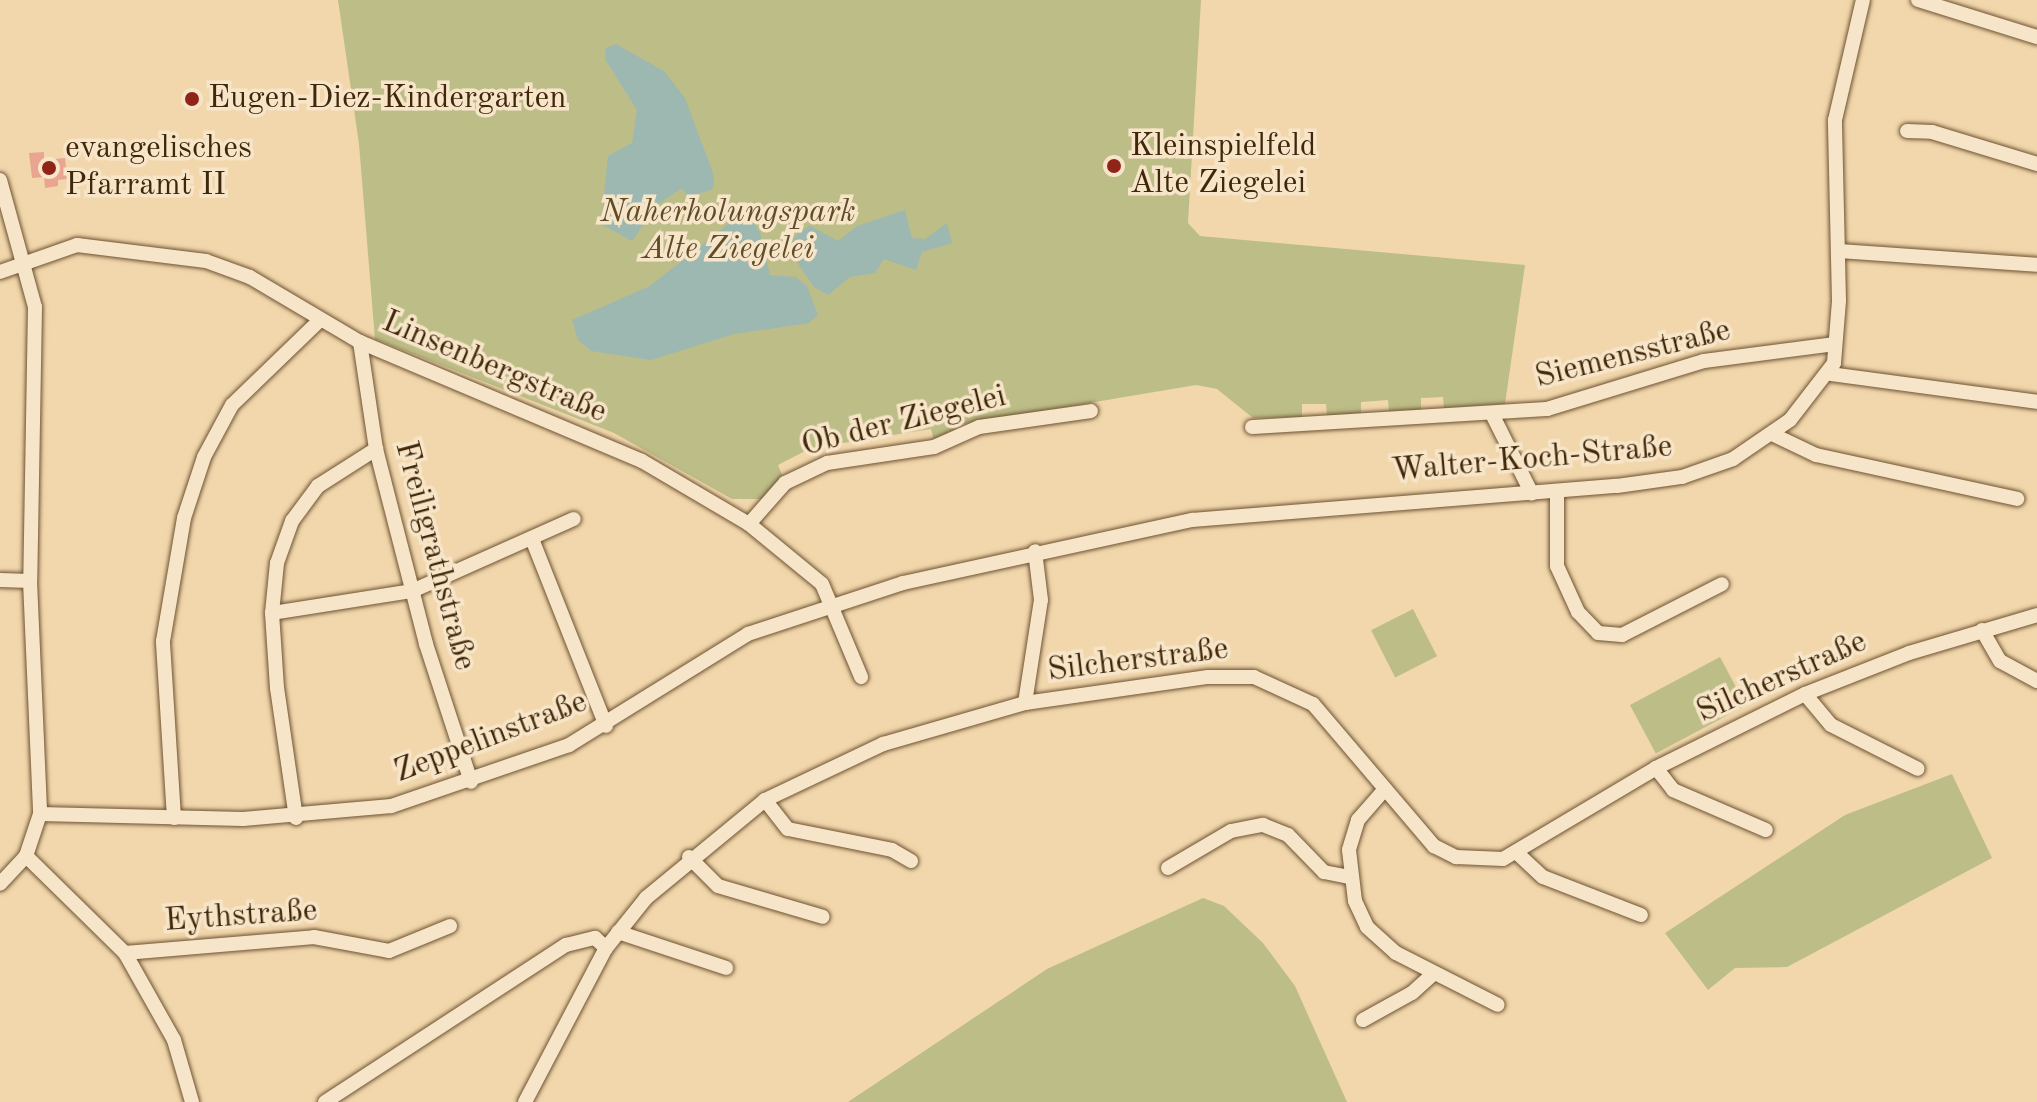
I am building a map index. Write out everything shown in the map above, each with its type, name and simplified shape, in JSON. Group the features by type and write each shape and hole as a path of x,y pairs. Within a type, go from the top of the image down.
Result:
{"street":[{"path":"1863,0 1835,120 1839,251 1831,374 2037,402"},
{"path":"1918,0 2037,37"},
{"path":"1907,131 1932,132 2037,164"},
{"path":"0,180 35,307 30,581 40,814 26,856 0,884"},
{"name":"Linsenbergstraße","path":"0,272 77,245 166,251 250,277 360,342 642,461 749,524 834,601 861,677"},
{"path":"1839,251 2037,265"},
{"path":"174,818 163,641 184,518 210,443 232,405 320,320"},
{"name":"Freiligrathstraße","path":"360,342 376,449 412,591 471,782"},
{"name":"Siemensstraße","path":"1252,427 1492,414 1586,399 1704,361 1835,344"},
{"name":"Walter-Koch-Straße","path":"834,601 1035,551 1280,510 1532,494 1682,477 1733,459 1774,435 1831,374"},
{"name":"Ob der Ziegelei","path":"749,524 785,483 827,463 934,447 979,427 1091,411"},
{"path":"1492,414 1532,494"},
{"path":"1774,435 1816,455 2017,499"},
{"path":"296,818 272,613 277,563 298,512 337,469 376,449"},
{"path":"1557,491 1557,566 1578,612 1598,633 1622,635 1722,584"},
{"path":"272,613 412,591 574,519"},
{"path":"532,539 606,726"},
{"path":"1025,703 1041,600 1035,551"},
{"path":"0,580 30,581"},
{"name":"Zeppelinstraße","path":"40,814 296,818 391,806 471,782 606,726 735,641 834,601"},
{"name":"Silcherstraße","path":"525,1102 606,948 689,857 765,800 883,744 1025,703 1208,677 1254,677 1313,704 1420,835 1456,857 1483,860 1517,853 1656,768 1805,694 1982,630 2037,615"},
{"path":"1982,630 2000,661 2037,681"},
{"path":"1805,694 1831,725 1918,769"},
{"path":"1656,768 1673,790 1766,830"},
{"path":"1385,789 1358,820 1349,877 1367,927 1433,974 1498,1005"},
{"path":"765,800 788,829 892,850 911,861"},
{"path":"1168,868 1231,831 1263,825 1288,835 1324,872 1349,877"},
{"path":"1517,853 1543,877 1641,915"},
{"path":"26,856 125,953 174,1040 192,1102"},
{"path":"689,857 718,886 823,917"},
{"name":"Eythstraße","path":"125,953 314,937 389,951 450,926"},
{"path":"618,932 726,968"},
{"path":"325,1102 566,945 595,938 606,948"},
{"path":"1363,1020 1412,993 1433,974"}],"green space":[{"name":"Naherholungspark Alte Ziegelei","path":"338,0 1201,0 1188,223 1200,236 1525,265 1505,404 1444,408 1443,397 1421,398 1421,410 1389,411 1388,400 1361,402 1361,413 1327,417 1326,404 1302,404 1302,417 1253,418 1217,389 1196,385 964,424 934,441 931,429 811,448 778,465 783,477 764,499 732,499 614,433 375,339 359,144"},
{"path":"1413,609 1437,656 1395,678 1371,630"},
{"path":"1720,657 1746,706 1656,753 1630,705"},
{"path":"1952,774 1992,858 1787,967 1735,968 1708,990 1665,933 1845,815"},
{"path":"1203,898 1224,906 1263,943 1295,986 1347,1102 848,1102 1047,969"}],"water":[{"path":"616,44 664,71 685,98 714,176 713,189 688,197 682,188 657,205 632,241 601,224 608,156 632,143 637,110 605,59 606,48"},
{"path":"905,210 912,238 925,239 947,223 952,243 922,252 916,270 884,259 875,273 850,277 828,295 814,287 790,252 793,239 809,225 838,241 857,226"},
{"path":"741,214 749,215 760,233 770,275 796,277 807,286 818,315 809,323 734,334 651,360 591,351 578,340 572,320 650,286"}],"building":[{"name":"evangelisches Pfarramt II","path":"44,152 44,160 65,158 67,179 58,180 58,186 45,188 44,177 32,178 29,153"}],"place":[{"name":"Eugen-Diez-Kindergarten","path":"192,99"},
{"name":"Kleinspielfeld Alte Ziegelei","path":"1114,166"},
{"name":"evangelisches Pfarramt II","path":"49,168"}]}
